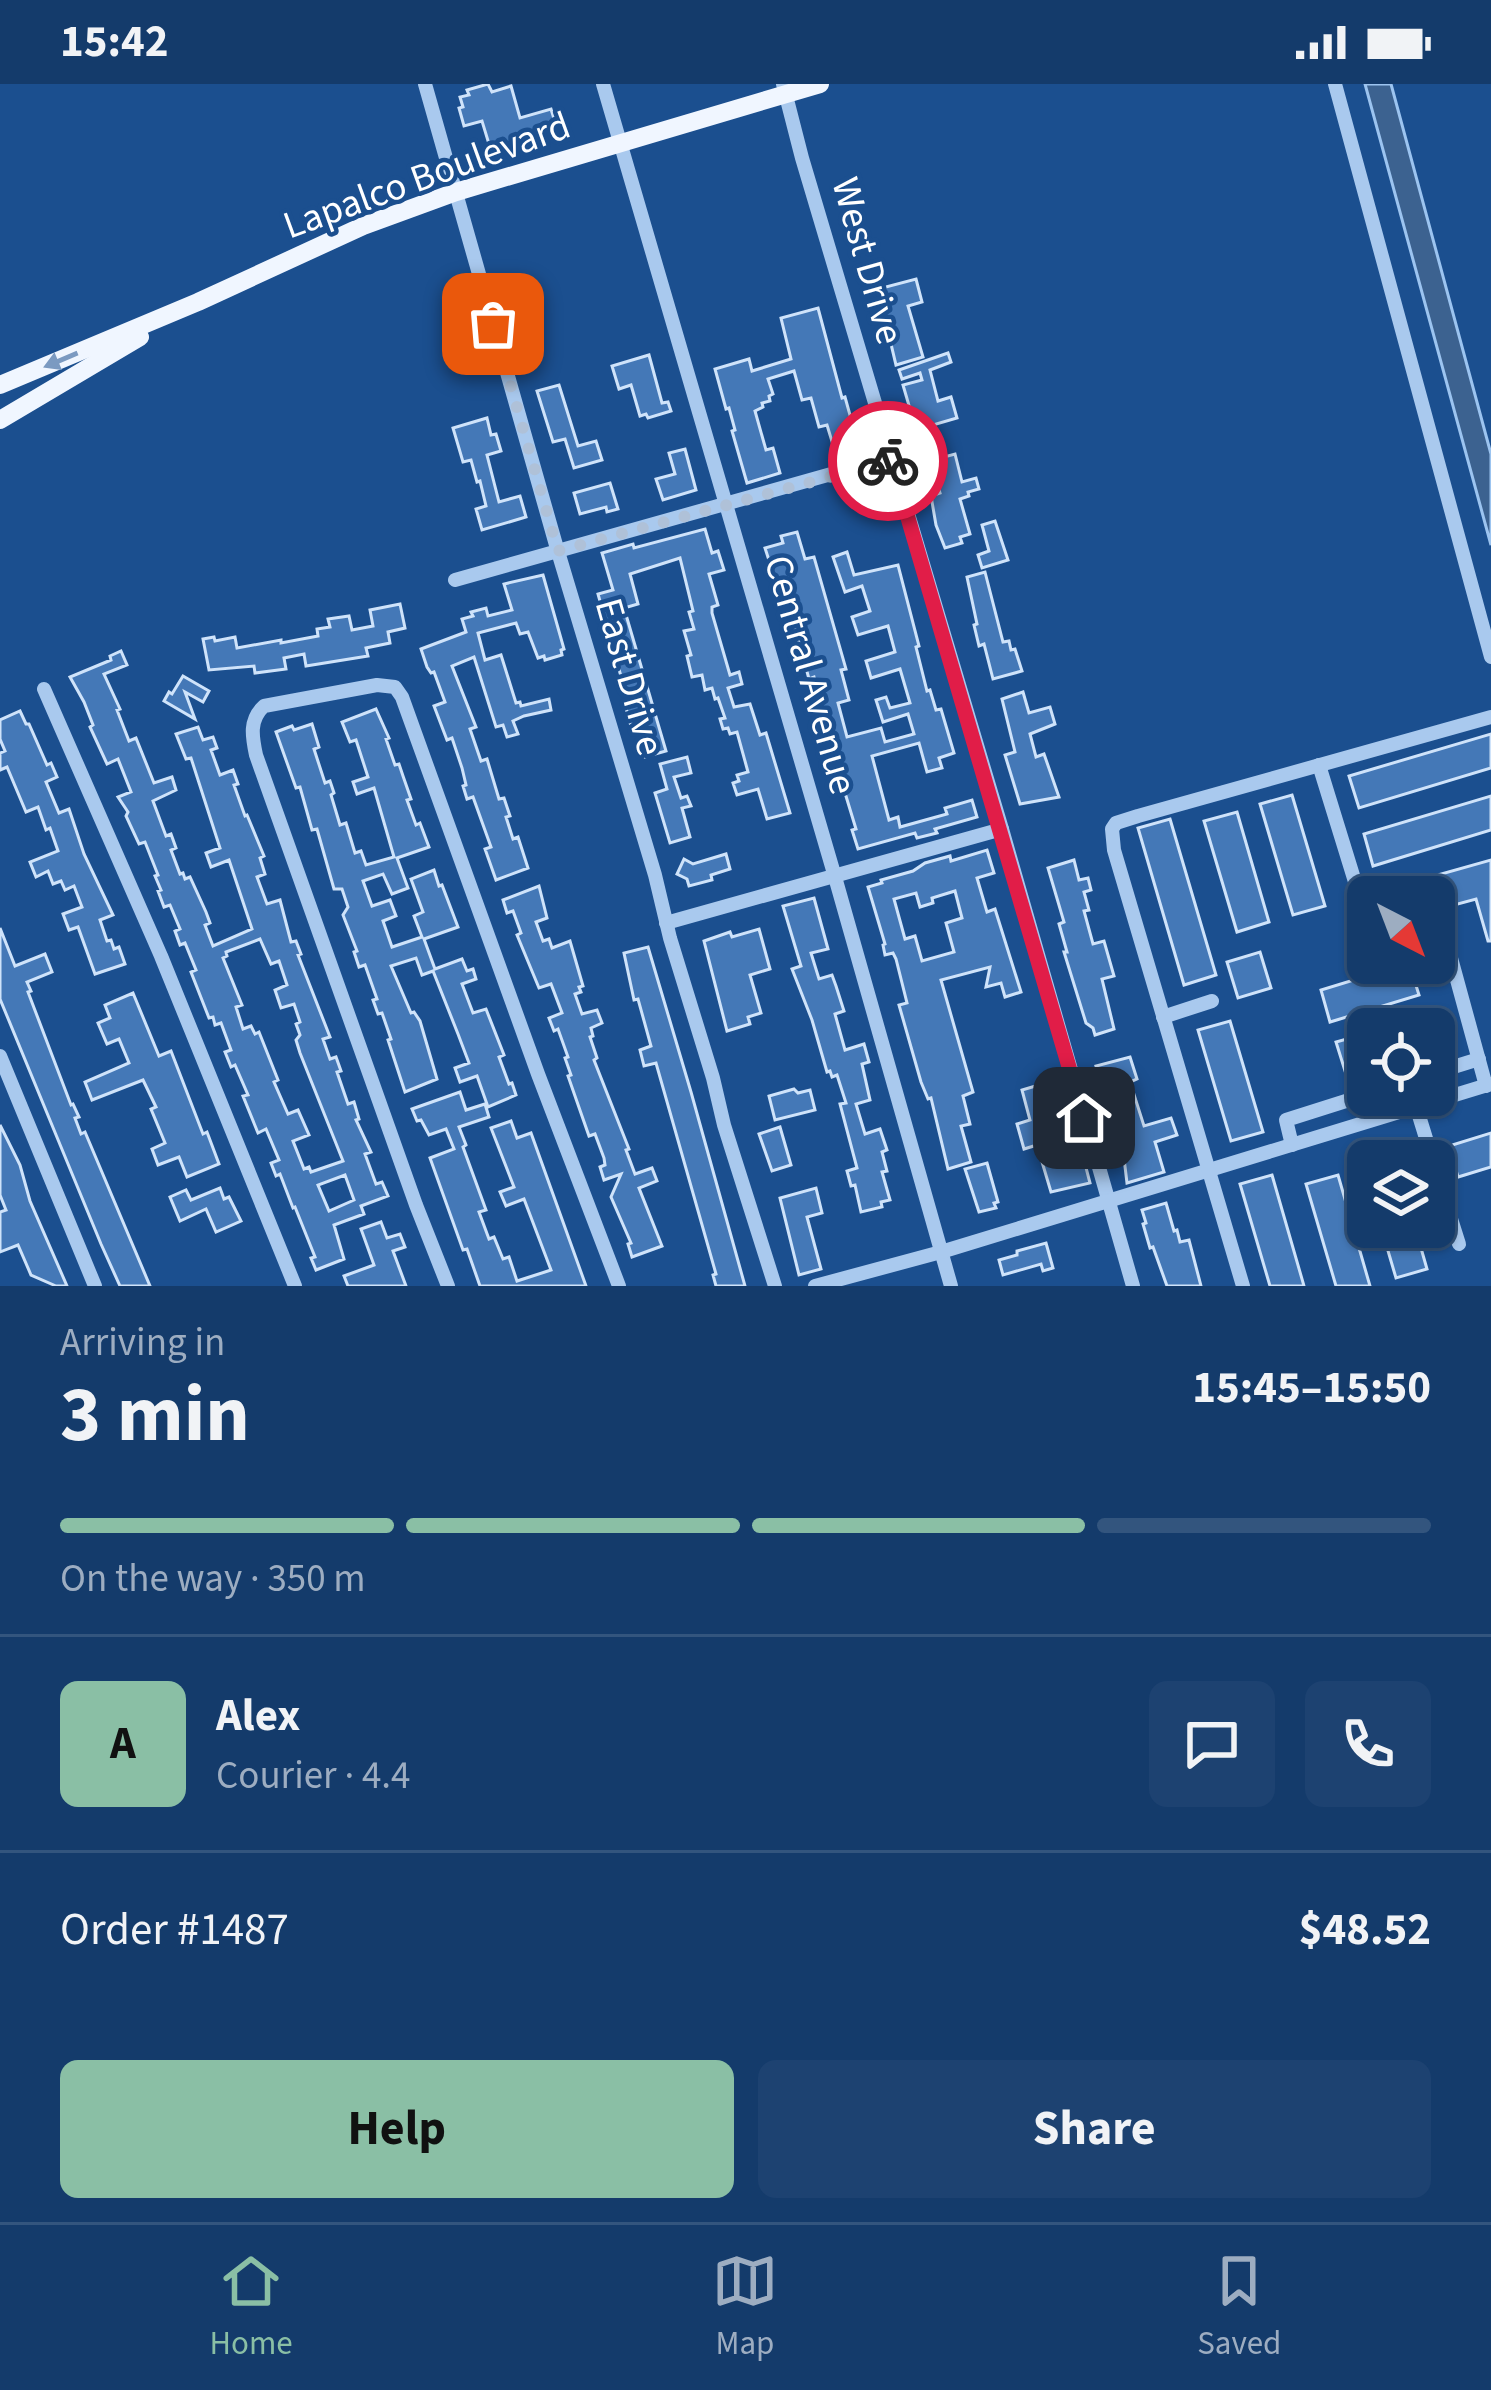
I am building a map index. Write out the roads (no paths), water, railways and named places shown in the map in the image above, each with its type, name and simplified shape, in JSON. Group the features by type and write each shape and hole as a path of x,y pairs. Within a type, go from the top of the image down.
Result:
{"main road":[{"name":"Lapalco Boulevard","path":"0,385 363,226 784,89 820,84"},
{"name":"Lapalco Boulevard","path":"0,420 198,302"}],"street":[{"name":"East Drive","path":"425,84 724,1125 775,1286"},
{"name":"Central Avenue","path":"603,84 951,1286"},
{"path":"1335,84 1491,656"},
{"name":"West Drive","path":"784,89 1133,1286"},
{"path":"455,580 891,460"},
{"path":"448,1286 256,755 254,715 264,706 377,685 395,687 402,697 619,1286"},
{"path":"44,689 161,956 295,1286"},
{"path":"1243,1286 1114,850 1112,829 1116,823 1491,717"},
{"path":"1319,765 1354,876"},
{"path":"666,922 1001,830"},
{"path":"1455,972 1489,1085 1455,1095"},
{"path":"1163,1017 1212,1001"},
{"path":"0,1056 95,1286"},
{"path":"1455,1066 1479,1059"},
{"path":"1292,1145 1286,1120 1347,1101"},
{"path":"814,1286 941,1252 1384,1116"},
{"path":"1455,1232 1459,1244"}],"water":[{"path":"1365,84 1391,84 1491,454 1491,545"}]}
